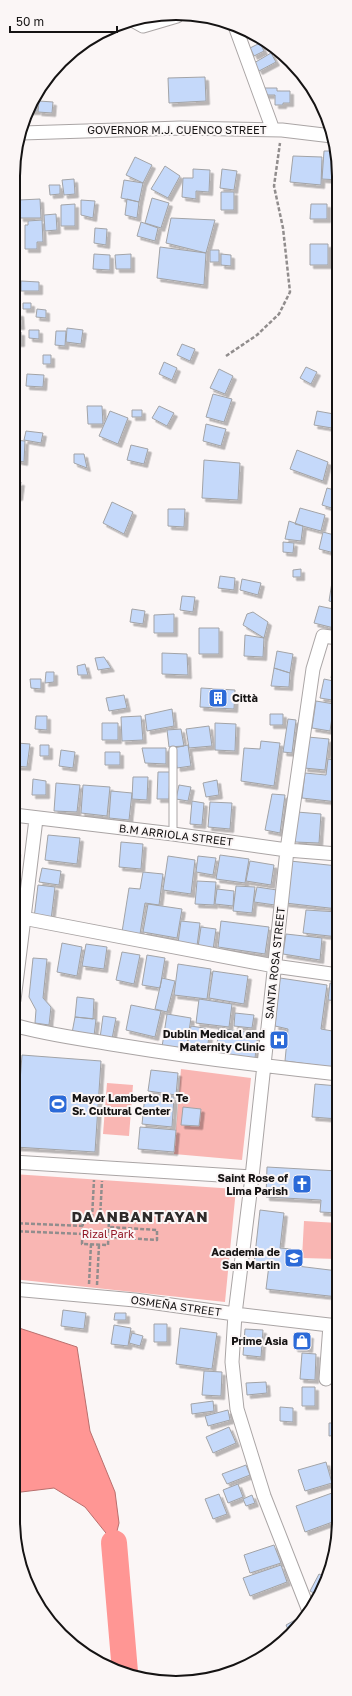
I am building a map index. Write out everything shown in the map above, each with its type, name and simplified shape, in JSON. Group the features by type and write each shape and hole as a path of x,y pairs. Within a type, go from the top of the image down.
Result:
{"street":[{"path":"140,24 143,26 162,20"},
{"path":"238,33 278,130"},
{"name":"GOVERNOR M.J. CUENCO STREET","path":"26,133 181,128 278,130 327,135"},
{"name":"SANTA ROSA STREET","path":"307,1605 264,1496 237,1409 232,1362 235,1314 252,1177 287,850 313,669 323,636 332,637"},
{"name":"B.M ARRIOLA STREET","path":"20,816 173,834 287,850 332,854"},
{"path":"20,945 36,819"},
{"path":"23,918 274,966 332,974"},
{"path":"20,1026 36,1031 136,1048 264,1066 332,1073"},
{"path":"20,1162 252,1177"},
{"name":"OSMEÑA STREET","path":"20,1290 135,1300 332,1326"},
{"path":"326,1379 332,1339"}],"lane":[{"path":"173,750 173,834"}],"path":[{"path":"226,356 257,335 278,314 290,292 283,228 274,186 278,130"},
{"path":"92,1218 99,1167"},
{"path":"99,1167 100,1218"},
{"path":"83,1217 100,1218 109,1219 108,1245 82,1244 83,1217"},
{"path":"20,1223 83,1226"},
{"path":"108,1237 157,1240 157,1230 109,1227"},
{"path":"20,1231 82,1234"},
{"path":"91,1244 93,1296"},
{"path":"93,1296 99,1245"}],"green space":[{"path":"181,1069 251,1078 242,1160 174,1154"},
{"path":"107,1083 133,1085 129,1136 103,1134"},
{"name":"Rizal Park","path":"20,1174 236,1189 225,1302 20,1280"},
{"path":"304,1221 332,1223 332,1259 302,1258"}],"shaded area":[{"path":"20,1328 77,1347 90,1431 115,1492 119,1523 114,1543 85,1507 54,1488 20,1492"}],"building":[{"path":"259,44 264,51 254,56 250,48"},
{"path":"271,53 276,62 259,71 254,63"},
{"path":"205,77 206,101 169,103 168,78"},
{"path":"264,88 277,88 277,91 290,91 290,103 275,105 275,95 264,95"},
{"path":"39,101 53,102 52,113 38,112"},
{"path":"324,151 330,151 332,180 322,179"},
{"path":"293,156 322,157 321,185 290,182"},
{"path":"135,157 152,165 143,183 126,175"},
{"path":"165,166 180,176 168,198 151,189"},
{"path":"193,169 210,170 209,192 196,191 196,199 182,197 183,178 193,178"},
{"path":"222,169 237,171 234,190 220,188"},
{"path":"74,179 75,194 64,195 62,180"},
{"path":"124,180 143,183 139,202 121,198"},
{"path":"49,185 60,185 60,194 50,195"},
{"path":"221,192 234,192 234,210 221,210"},
{"path":"152,198 169,203 161,228 145,223"},
{"path":"40,199 41,218 20,218 20,200"},
{"path":"127,199 139,202 137,218 125,215"},
{"path":"81,200 95,201 93,218 81,215"},
{"path":"75,204 75,226 61,226 61,205"},
{"path":"311,204 327,204 327,219 310,219"},
{"path":"56,214 57,230 45,231 44,215"},
{"path":"171,218 215,220 206,253 166,243"},
{"path":"42,220 43,242 37,242 37,249 25,249 25,225 28,225 28,221"},
{"path":"141,222 158,228 155,241 137,236"},
{"path":"95,228 107,229 106,245 94,243"},
{"path":"310,244 328,244 328,265 310,265"},
{"path":"160,247 206,253 204,285 157,278"},
{"path":"210,250 219,250 219,262 210,262"},
{"path":"94,254 110,255 110,270 93,269"},
{"path":"131,254 131,269 116,269 115,255"},
{"path":"221,254 231,255 231,266 221,265"},
{"path":"21,281 39,282 39,291 21,291"},
{"path":"23,303 31,303 31,309 23,309"},
{"path":"37,309 46,310 46,318 36,317"},
{"path":"67,328 83,330 81,344 66,342"},
{"path":"29,330 39,330 39,339 29,338"},
{"path":"56,331 66,331 65,346 55,345"},
{"path":"20,332 21,332 20,343"},
{"path":"182,344 195,349 190,361 177,355"},
{"path":"43,355 51,355 51,364 43,364"},
{"path":"164,362 177,368 172,380 159,374"},
{"path":"306,367 317,372 311,384 300,378"},
{"path":"219,369 233,376 225,394 210,388"},
{"path":"27,374 44,375 43,387 26,386"},
{"path":"213,394 232,399 224,422 206,417"},
{"path":"87,406 102,406 103,424 88,424"},
{"path":"159,406 174,413 167,426 152,418"},
{"path":"132,410 142,410 142,417 132,417"},
{"path":"110,411 128,418 118,444 99,436"},
{"path":"317,411 332,414 332,428 314,425"},
{"path":"206,424 226,429 221,446 203,441"},
{"path":"26,431 43,433 41,443 24,440"},
{"path":"20,441 25,441 24,462 20,461"},
{"path":"131,445 148,449 144,464 127,460"},
{"path":"297,450 328,462 323,481 290,469"},
{"path":"74,454 84,454 87,468 74,463"},
{"path":"204,460 240,463 238,500 202,498"},
{"path":"327,488 332,489 332,508 322,505"},
{"path":"112,502 133,512 124,534 103,523"},
{"path":"300,508 325,515 321,531 295,524"},
{"path":"168,509 185,509 184,527 168,526"},
{"path":"289,521 303,526 301,541 285,539"},
{"path":"323,532 332,534 332,552 319,549"},
{"path":"283,542 294,543 293,553 283,552"},
{"path":"301,569 301,577 293,577 293,570"},
{"path":"220,576 235,578 234,590 218,588"},
{"path":"242,579 261,583 258,595 240,590"},
{"path":"332,582 332,602 329,601"},
{"path":"182,596 195,597 193,612 180,610"},
{"path":"319,606 332,609 332,628 314,623"},
{"path":"132,609 145,611 143,624 130,622"},
{"path":"253,612 268,622 264,638 243,625 247,614"},
{"path":"174,614 174,633 154,633 154,615"},
{"path":"199,628 219,628 219,654 199,654"},
{"path":"245,635 264,638 263,657 244,656"},
{"path":"277,651 293,654 290,673 274,668"},
{"path":"162,653 187,654 188,675 162,674"},
{"path":"104,657 111,668 98,670 95,658"},
{"path":"85,664 88,675 78,675 77,666"},
{"path":"274,668 290,673 289,687 271,686"},
{"path":"46,672 54,672 54,682 45,683"},
{"path":"30,679 41,679 41,689 31,688"},
{"path":"324,679 332,681 332,700 320,698"},
{"name":"Città","path":"201,688 235,690 234,709 200,707"},
{"path":"124,695 127,708 109,711 106,698"},
{"path":"316,701 332,704 330,731 312,728"},
{"path":"172,709 174,726 147,731 145,715"},
{"path":"270,714 283,714 283,725 270,725"},
{"path":"36,716 47,716 47,730 35,729"},
{"path":"141,716 143,740 122,741 121,717"},
{"path":"288,719 296,720 292,753 283,752"},
{"path":"102,723 118,723 118,740 102,740"},
{"path":"215,723 236,724 235,751 215,750"},
{"path":"209,726 212,746 189,748 186,729"},
{"path":"181,729 184,746 169,747 167,730"},
{"path":"308,737 329,739 325,770 304,768"},
{"path":"261,741 280,743 274,786 241,781 244,748 260,749"},
{"path":"20,743 30,744 27,767 20,766"},
{"path":"40,745 49,745 49,756 40,756"},
{"path":"188,745 191,766 177,768 174,748"},
{"path":"142,748 166,748 166,764 145,763"},
{"path":"61,750 75,752 73,768 59,766"},
{"path":"105,752 120,752 120,765 105,765"},
{"path":"328,759 332,760 332,801 302,798 305,773 326,775"},
{"path":"158,772 170,772 169,799 157,799"},
{"path":"133,777 148,777 147,800 132,799"},
{"path":"33,779 46,781 46,795 32,795"},
{"path":"217,780 219,795 206,797 203,783"},
{"path":"56,783 80,785 77,812 54,811"},
{"path":"83,785 110,787 107,816 81,813"},
{"path":"179,785 191,787 188,801 176,799"},
{"path":"111,791 132,793 129,820 109,818"},
{"path":"272,794 285,795 280,833 265,830"},
{"path":"192,801 204,803 202,825 190,824"},
{"path":"210,802 232,803 230,829 208,827"},
{"path":"297,812 321,814 319,843 295,842"},
{"path":"48,835 80,838 77,864 45,860"},
{"path":"121,842 143,844 141,869 119,867"},
{"path":"220,855 249,859 245,883 216,879"},
{"path":"168,856 195,860 191,894 163,890"},
{"path":"198,856 216,858 213,875 196,872"},
{"path":"250,861 274,865 271,885 246,881"},
{"path":"290,861 332,865 332,908 285,903"},
{"path":"42,868 61,871 59,885 39,882"},
{"path":"143,872 163,874 159,905 145,903 140,934 122,932 129,888 140,889"},
{"path":"197,881 216,882 214,905 195,904"},
{"path":"38,885 55,887 51,920 34,918"},
{"path":"236,886 255,887 252,913 233,911"},
{"path":"257,887 277,890 275,905 254,902"},
{"path":"217,889 234,891 233,906 215,904"},
{"path":"148,904 182,909 177,938 143,932"},
{"path":"306,910 332,912 332,936 303,933"},
{"path":"181,921 200,923 197,946 178,943"},
{"path":"221,921 269,927 265,954 218,947"},
{"path":"201,927 216,929 213,950 198,947"},
{"path":"286,934 322,938 320,960 283,954"},
{"path":"62,943 82,947 77,976 57,972"},
{"path":"86,944 107,947 104,969 82,966"},
{"path":"122,952 140,955 134,984 116,980"},
{"path":"147,955 165,958 160,988 142,985"},
{"path":"33,958 47,959 43,998 51,1007 49,1025 35,1023 36,1010 29,997"},
{"path":"178,964 211,969 207,999 174,995"},
{"path":"213,971 248,976 244,1004 209,998"},
{"path":"162,978 175,981 167,1012 155,1009"},
{"path":"280,978 327,985 321,1029 332,1031 332,1067 285,1061 288,1029 275,1026"},
{"path":"330,983 332,983 332,1000 328,1000"},
{"path":"77,997 94,999 93,1019 75,1017"},
{"path":"199,999 232,1004 229,1027 196,1023"},
{"path":"131,1005 161,1011 155,1037 126,1030"},
{"path":"235,1013 254,1015 252,1028 234,1026"},
{"path":"167,1014 191,1018 186,1050 162,1047"},
{"path":"103,1016 116,1018 112,1039 100,1038"},
{"path":"75,1017 96,1019 94,1036 72,1033"},
{"path":"191,1026 210,1029 207,1051 187,1048"},
{"path":"219,1028 258,1034 255,1058 216,1053"},
{"name":"Mayor Lamberto R. Te Sr. Cultural Center","path":"22,1055 101,1061 95,1152 20,1147 20,1081"},
{"path":"151,1070 178,1073 176,1095 148,1091"},
{"path":"315,1084 332,1085 332,1119 312,1117"},
{"path":"145,1095 174,1097 172,1127 142,1124"},
{"path":"183,1107 201,1109 199,1126 181,1125"},
{"path":"140,1127 176,1130 174,1152 138,1149"},
{"name":"Saint Rose of Lima Parish","path":"267,1167 332,1171 332,1213 320,1212 321,1200 266,1197"},
{"path":"260,1210 284,1213 280,1248 291,1249 289,1265 332,1270 332,1296 266,1289 269,1265 254,1263"},
{"path":"63,1310 86,1313 84,1329 61,1326"},
{"path":"115,1313 126,1313 126,1320 114,1320"},
{"path":"154,1324 167,1324 167,1342 154,1342"},
{"path":"114,1325 131,1328 128,1346 111,1344"},
{"path":"180,1328 217,1333 212,1369 176,1364"},
{"path":"245,1329 263,1330 261,1357 243,1355"},
{"path":"132,1333 143,1336 140,1346 129,1343"},
{"name":"Prime Asia","path":"295,1334 310,1335 309,1349 294,1348"},
{"path":"302,1353 316,1354 315,1380 300,1379"},
{"path":"204,1371 222,1372 221,1396 202,1395"},
{"path":"266,1382 267,1393 247,1395 246,1383"},
{"path":"302,1387 315,1387 315,1406 302,1406"},
{"path":"213,1401 214,1411 192,1414 191,1404"},
{"path":"280,1407 293,1408 293,1422 280,1421"},
{"path":"228,1410 230,1420 208,1426 205,1416"},
{"path":"329,1423 332,1423 332,1436 329,1436"},
{"path":"229,1427 236,1443 213,1453 206,1437"},
{"path":"326,1462 332,1483 305,1491 298,1470"},
{"path":"246,1465 250,1475 227,1484 222,1474"},
{"path":"238,1484 243,1497 228,1503 223,1490"},
{"path":"332,1493 332,1522 305,1532 296,1506"},
{"path":"219,1494 227,1514 213,1519 205,1499"},
{"path":"252,1495 255,1503 246,1506 243,1499"},
{"path":"274,1545 281,1563 250,1573 244,1555"},
{"path":"281,1565 287,1582 250,1596 243,1578"},
{"path":"319,1574 322,1575 314,1593 310,1591"},
{"path":"296,1619 288,1628 286,1625"}],"waterway":[{"path":"114,1543 125,1667"}],"place":[{"name":"Città","path":"218,698"},
{"name":"Dublin Medical and Maternity Clinic","path":"279,1040"},
{"name":"Mayor Lamberto R. Te Sr. Cultural Center","path":"58,1104"},
{"name":"Saint Rose of Lima Parish","path":"302,1184"},
{"name":"Academia de San Martin","path":"294,1258"},
{"name":"Prime Asia","path":"302,1341"}],"district":[{"name":"DAANBANTAYAN","path":"140,1217"}]}
